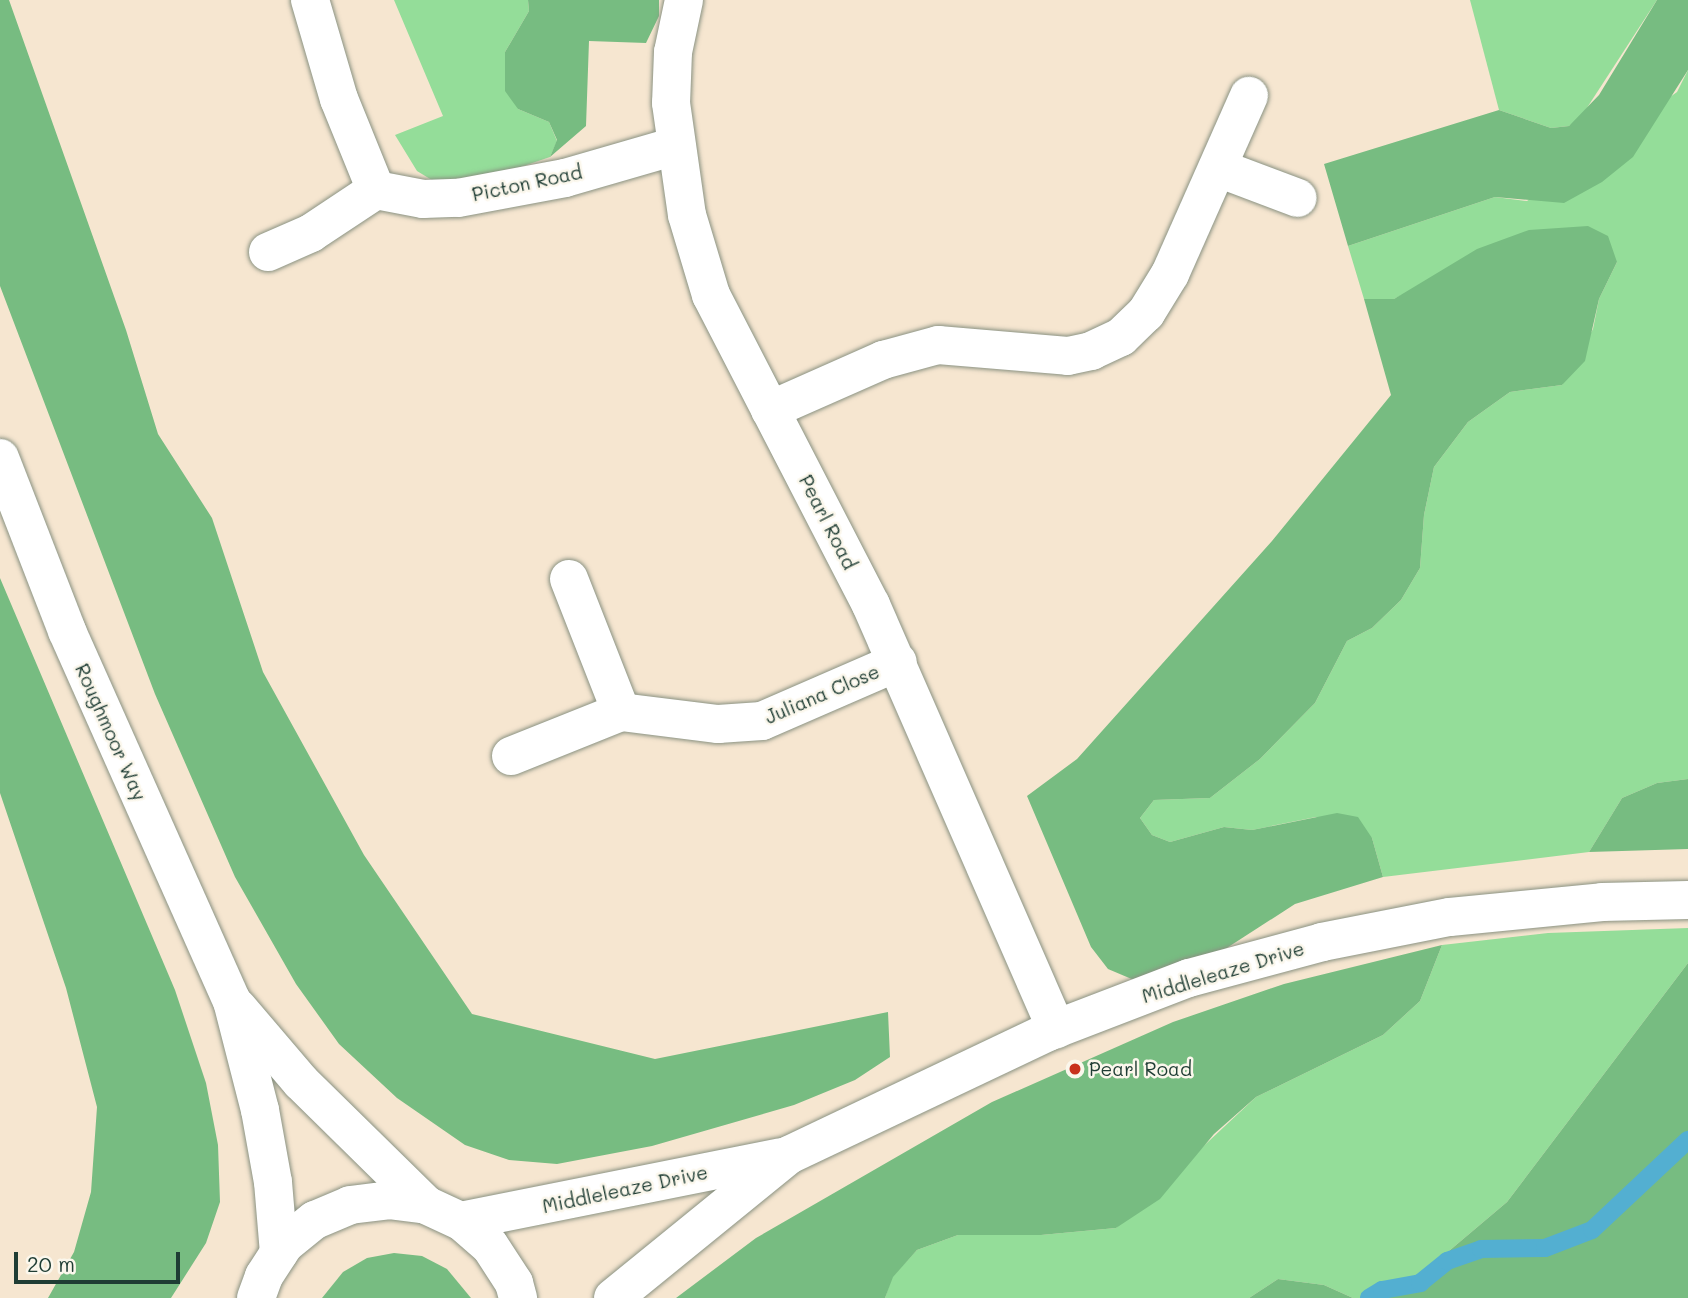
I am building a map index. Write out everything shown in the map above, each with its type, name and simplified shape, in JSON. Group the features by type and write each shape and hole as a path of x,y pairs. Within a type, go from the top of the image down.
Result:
{"street":[{"path":"268,252 311,233 376,190 339,99 310,0"},
{"name":"Pearl Road","path":"684,0 673,65 676,146 687,215 711,295 898,662 1056,1028"},
{"path":"771,410 883,360 938,345 1038,356 1068,356 1108,344 1133,326 1157,298 1249,96"},
{"name":"Picton Road","path":"376,190 423,199 458,198 565,178 676,146"},
{"path":"1218,168 1298,198"},
{"name":"Roughmoor Way","path":"0,458 67,631 232,1002 261,1110 273,1182 279,1253"},
{"path":"569,579 621,712"},
{"name":"Juliana Close","path":"511,756 621,712 718,724 762,721 898,662"},
{"name":"Middleleaze Drive","path":"613,1298 789,1155 1056,1028 1189,978 1370,932 1522,908 1688,900"},
{"name":"Roughmoor Way","path":"232,1002 301,1082 426,1205"},
{"name":"Middleleaze Drive","path":"461,1221 789,1155"},
{"name":"Roughmoor Way","path":"256,1297 279,1253 315,1220 350,1205 388,1200 426,1205 461,1221 490,1246 514,1283 518,1298"}],"green space":[{"path":"0,0 9,0 126,330 158,434 212,518 263,672 364,855 472,1014 655,1059 888,1012 890,1057 855,1080 794,1105 652,1146 557,1164 509,1160 465,1145 397,1098 339,1044 296,984 235,877 155,694 0,286"},
{"path":"394,0 528,0 529,11 505,52 518,109 549,122 557,141 550,157 482,180 440,185 417,171 395,135 443,116"},
{"path":"528,0 659,0 659,16 646,43 589,41 586,126 550,157 557,140 549,122 518,109 505,91 505,52 529,11"},
{"path":"1470,0 1657,0 1581,117 1569,126 1551,128 1499,110"},
{"path":"1657,0 1688,0 1688,70 1633,157 1602,182 1564,203 1495,197 1348,246 1324,164 1499,110 1551,128 1569,126 1599,95"},
{"path":"1688,70 1688,779 1657,783 1622,798 1589,852 1383,877 1372,838 1316,817 1252,830 1224,827 1170,842 1152,835 1140,818 1154,800 1210,798 1260,759 1315,703 1347,641 1372,628 1401,600 1420,568 1424,515 1434,467 1468,422 1510,392 1562,385 1593,329 1599,299 1617,262 1435,278 1394,299 1364,299 1348,246 1495,197 1527,201 1677,92"},
{"path":"1588,226 1608,236 1617,262 1599,299 1585,361 1562,385 1510,392 1468,422 1434,467 1424,515 1420,568 1401,600 1372,628 1347,641 1315,703 1260,759 1210,798 1154,800 1140,818 1152,835 1170,842 1224,827 1252,830 1337,813 1358,817 1372,838 1383,877 1295,904 1202,964 1134,980 1108,969 1091,947 1027,796 1077,759 1272,541 1391,395 1364,299 1394,299 1477,249 1529,230"},
{"path":"0,578 175,990 206,1083 218,1145 220,1202 206,1243 171,1298 48,1298 74,1252 91,1192 97,1107 66,988 0,793"},
{"path":"1688,779 1688,849 1589,852 1622,798 1657,783"},
{"path":"1688,928 1688,963 1507,1202 1417,1278 1373,1298 1353,1298 1324,1285 1278,1279 1249,1298 885,1298 892,1277 917,1250 958,1235 1041,1235 1116,1228 1256,1097 1383,1035 1420,1001 1442,945 1548,933"},
{"path":"1442,945 1420,1001 1383,1035 1256,1097 1214,1134 1160,1199 1116,1228 1041,1235 958,1235 917,1250 893,1277 885,1298 676,1298 756,1238 992,1102 1173,1022 1284,984"},
{"path":"1688,963 1688,1298 1373,1298 1417,1278 1507,1202"},
{"path":"394,1253 422,1256 447,1269 471,1298 322,1298 343,1272 367,1258"},
{"path":"1278,1279 1324,1285 1353,1298 1249,1298"}],"waterway":[{"path":"1369,1298 1382,1290 1420,1283 1447,1261 1481,1249 1545,1248 1592,1230 1688,1140"}],"place":[{"name":"Pearl Road","path":"1075,1069"}]}
